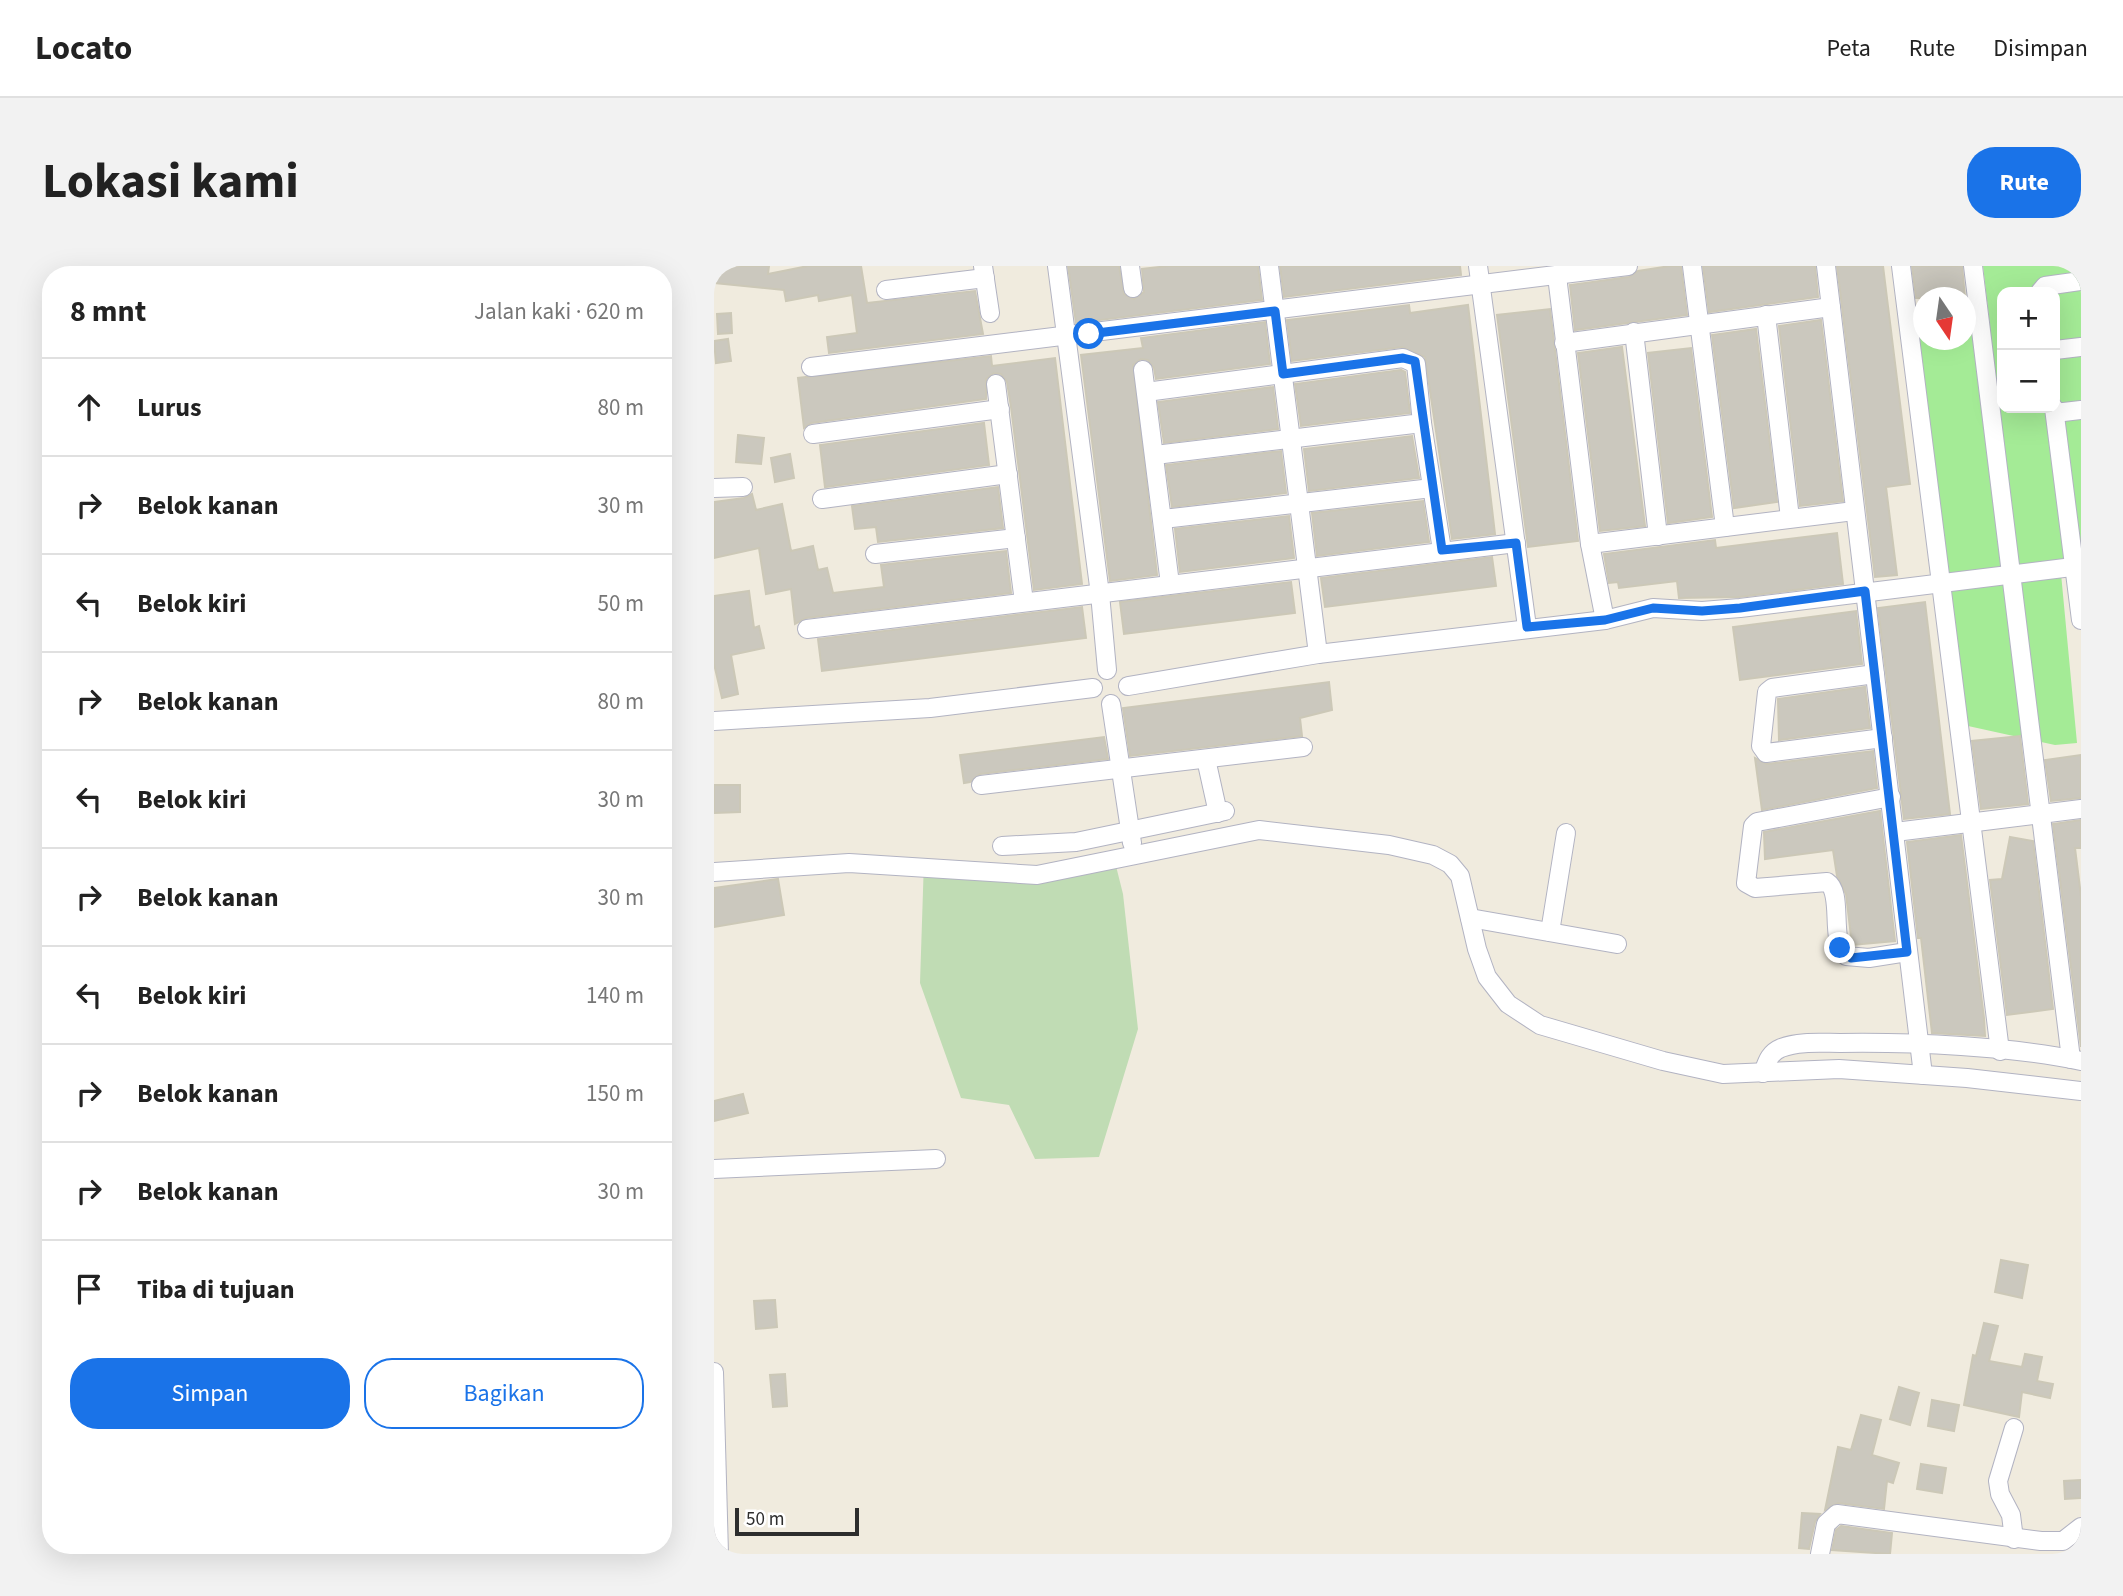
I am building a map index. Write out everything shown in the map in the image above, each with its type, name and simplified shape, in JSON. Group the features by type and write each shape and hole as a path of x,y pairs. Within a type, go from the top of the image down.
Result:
{"street":[{"path":"1057,266 1100,594 1107,670"},
{"path":"1130,266 1133,288"},
{"path":"1269,266 1318,654"},
{"path":"1478,266 1527,627"},
{"path":"811,367 1628,266"},
{"path":"1692,266 1725,527"},
{"path":"1826,266 1923,1075"},
{"path":"1901,266 2000,1051"},
{"path":"1763,1073 1771,1054 1793,1045 1874,1043 2000,1051 2076,1060 2039,816 2013,573 1973,266"},
{"path":"886,290 984,272 990,313"},
{"path":"1557,276 1590,544 1605,620"},
{"path":"2044,287 2081,281"},
{"path":"1564,343 1831,307"},
{"path":"1766,315 1790,518"},
{"path":"1634,332 1658,536"},
{"path":"2060,349 2081,346"},
{"path":"1146,392 1408,358 1416,364 1422,423 1442,550"},
{"path":"1143,370 1170,584"},
{"path":"996,384 1024,602"},
{"path":"813,434 1000,409"},
{"path":"2060,410 2081,410"},
{"path":"2056,413 2073,484 2081,620"},
{"path":"1154,455 1422,423"},
{"path":"822,499 1008,474"},
{"path":"714,488 743,488"},
{"path":"1163,519 1432,488"},
{"path":"1590,544 1854,511"},
{"path":"875,555 1016,538"},
{"path":"807,629 1516,543"},
{"path":"1128,685 1318,654 1527,627 1605,620 1653,608 1702,611 1740,608 2078,566"},
{"path":"1107,670 1121,673 1128,685 1124,698 1111,705 1099,700 1093,688 1099,673 1107,670"},
{"path":"1875,674 1775,687 1770,690 1761,746 1766,753 1884,738"},
{"path":"714,721 930,708 1093,688"},
{"path":"1111,705 1129,831 1135,855"},
{"path":"981,785 1303,747"},
{"path":"1002,846 1058,845 1222,812 1206,759"},
{"path":"1891,797 1757,822 1753,827 1746,883 1755,888 1827,882 1834,892 1840,948 1846,957 1870,958 1907,952"},
{"path":"1895,832 2081,809"},
{"path":"714,872 849,863 1037,875 1259,830 1389,845 1433,855 1450,864 1460,876 1477,949 1487,976 1498,993 1540,1025 1663,1061 1723,1074 1839,1069 2081,1091"},
{"path":"1550,932 1566,833"},
{"path":"1470,918 1617,944"},
{"path":"714,1169 936,1159"},
{"path":"714,1372 719,1554"},
{"path":"2014,1428 1998,1481 2000,1494 2011,1515 2014,1539"},
{"path":"1820,1554 1826,1524 1837,1514 2014,1539 2063,1541 2081,1527"}],"green space":[{"path":"1983,266 2081,266 2081,561 2060,563 2077,743 2055,745 1959,724 1914,350 1976,350 1976,328 1990,326"},
{"path":"924,860 1042,870 1116,866 1123,894 1138,1029 1099,1157 1035,1159 1009,1105 961,1098 920,983"}],"building":[{"path":"714,266 769,266 768,274 808,266 861,266 867,303 975,291 983,334 829,353 827,337 857,333 852,295 819,301 818,295 786,301 784,290 714,283"},
{"path":"1068,266 1119,266 1124,294 1134,299 1144,292 1142,269 1168,266 1258,266 1262,300 1076,323"},
{"path":"1280,266 1460,266 1461,275 1284,297"},
{"path":"1681,266 1687,315 1575,330 1570,285 1629,277 1638,271"},
{"path":"1703,266 1815,266 1818,297 1709,312"},
{"path":"1837,266 1883,266 1910,484 1886,487 1897,575 1875,577"},
{"path":"1912,266 1962,266 1964,287 1915,287"},
{"path":"1409,305 1410,313 1468,305 1495,534 1452,539 1425,357 1402,347 1292,361 1287,320"},
{"path":"1550,309 1578,541 1528,547 1497,315"},
{"path":"731,313 732,333 718,334 717,314"},
{"path":"1821,320 1843,501 1800,506 1779,326"},
{"path":"1265,322 1270,364 1156,379 1154,368 1148,360 1141,359 1133,365 1157,575 1110,581 1081,355 1143,348 1141,338"},
{"path":"1756,329 1777,502 1734,508 1712,335"},
{"path":"728,339 731,361 716,363 714,341"},
{"path":"1622,347 1645,526 1600,531 1578,353"},
{"path":"1691,348 1712,517 1668,523 1648,353"},
{"path":"991,356 992,366 1055,358 1082,584 1034,590 1011,407 1007,382 1001,374 994,373 986,379 986,399 811,423 804,428 798,378"},
{"path":"1401,370 1405,372 1410,413 1301,426 1295,384"},
{"path":"1273,387 1278,429 1164,443 1158,402"},
{"path":"984,423 989,465 825,487 820,445"},
{"path":"738,435 764,438 761,464 736,462"},
{"path":"1412,436 1419,478 1309,491 1304,449"},
{"path":"1281,451 1286,493 1172,507 1166,465"},
{"path":"790,454 794,478 775,482 771,458"},
{"path":"998,487 1003,528 878,542 876,527 855,529 852,506"},
{"path":"752,494 756,510 782,504 791,551 813,546 818,570 827,568 833,593 884,587 881,565 1006,551 1011,593 806,618 795,624 791,589 766,594 759,548 714,558 714,502 744,498"},
{"path":"1423,501 1429,542 1317,556 1312,513"},
{"path":"1289,516 1294,558 1180,572 1175,529"},
{"path":"1837,533 1843,584 1739,597 1679,598 1677,581 1619,588 1618,582 1609,583 1604,554 1715,540 1716,548"},
{"path":"1492,557 1496,586 1325,607 1321,578"},
{"path":"1291,582 1295,613 1124,634 1120,602"},
{"path":"749,591 754,628 759,626 764,648 731,655 738,694 722,698 714,664 714,596"},
{"path":"1925,602 1950,814 1904,819 1878,608"},
{"path":"1082,607 1086,638 822,671 818,639"},
{"path":"1856,611 1862,664 1740,680 1733,627"},
{"path":"1329,682 1332,710 1300,718 1302,736 1130,756 1123,708"},
{"path":"1865,687 1870,728 1779,740 1778,699"},
{"path":"2020,736 2028,804 1981,809 1972,741"},
{"path":"1104,737 1108,759 980,774 964,783 960,755"},
{"path":"1873,751 1877,788 1762,810 1755,758 1767,764"},
{"path":"2081,755 2081,798 2051,801 2045,760"},
{"path":"714,785 740,785 740,812 714,813"},
{"path":"1880,811 1895,941 1852,945 1846,894 1837,876 1833,850 1765,859 1764,832"},
{"path":"2081,820 2081,848 2075,848 2081,896 2081,1047 2053,824"},
{"path":"1961,835 1985,1036 1932,1033 1921,938 1918,938 1907,842"},
{"path":"2010,837 2033,841 2053,1009 2007,1015 1990,880 2002,879"},
{"path":"778,879 784,915 714,927 714,888"},
{"path":"743,1094 748,1113 714,1121 714,1101"},
{"path":"2001,1260 2028,1265 2022,1298 1995,1292"},
{"path":"775,1300 777,1327 756,1329 754,1301"},
{"path":"1984,1323 1998,1326 1989,1361 2022,1367 2025,1354 2042,1357 2037,1381 2053,1384 2050,1398 2022,1392 2019,1417 1964,1405 1973,1355 1976,1356"},
{"path":"785,1374 787,1406 773,1407 770,1375"},
{"path":"1899,1387 1919,1393 1910,1425 1890,1419"},
{"path":"1932,1400 1959,1405 1954,1431 1928,1426"},
{"path":"1861,1415 1881,1420 1872,1455 1899,1463 1893,1483 1887,1481 1884,1509 1838,1503 1825,1510 1838,1447 1851,1450"},
{"path":"1921,1464 1946,1468 1942,1493 1917,1489"},
{"path":"2081,1480 2081,1498 2065,1499 2064,1481"},
{"path":"1802,1513 1820,1514 1815,1522 1809,1549 1799,1548"},
{"path":"1841,1526 1892,1533 1890,1554 1832,1550 1836,1530"}],"route":[{"path":"1089,334 1275,311 1283,374 1403,358 1415,361 1442,550 1516,543 1527,627 1605,620 1653,608 1702,611 1740,608 1865,591 1907,952 1851,958 1846,957 1840,948"}]}
